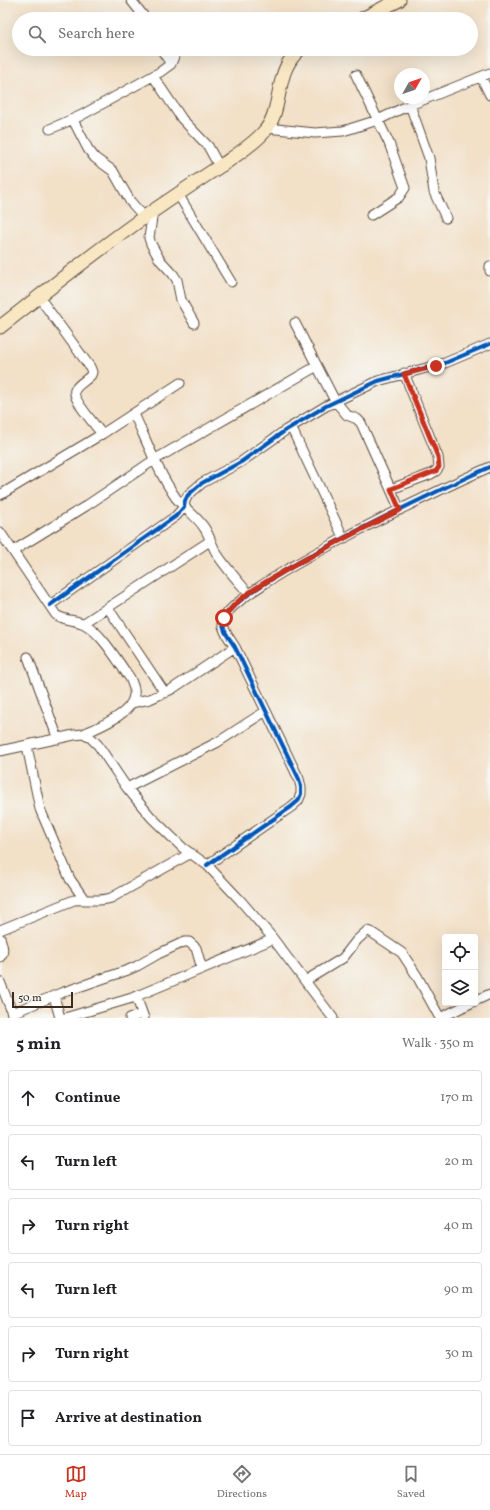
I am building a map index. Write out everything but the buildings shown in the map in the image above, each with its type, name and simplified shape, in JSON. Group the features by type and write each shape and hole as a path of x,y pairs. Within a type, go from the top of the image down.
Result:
{"main road":[{"path":"376,12 399,0"},
{"path":"0,327 114,238 250,145 270,124 275,112 282,75 288,62 294,56"}],"street":[{"path":"131,0 140,12"},
{"path":"166,56 171,64"},
{"path":"50,129 73,120 153,76 171,64 174,56"},
{"path":"356,75 394,155 405,188 399,197 371,215"},
{"path":"267,128 315,133 353,129 486,75 490,95"},
{"path":"153,76 182,119 208,146 219,166"},
{"path":"410,105 429,158 434,192 446,218"},
{"path":"73,120 88,149 95,158 114,171 130,201 149,214 150,244 160,260 177,280 182,300 194,323"},
{"path":"178,194 231,282"},
{"path":"490,266 490,271"},
{"path":"39,297 90,367 92,372 91,375 77,386 74,390 74,394 79,404 102,434"},
{"path":"295,324 335,401 346,415 357,419 361,423 400,510"},
{"path":"50,606 176,516 184,507 188,495 202,483 241,462 291,427 335,401 373,383 445,363 490,344"},
{"path":"13,551 86,506 154,460 215,423 317,366"},
{"path":"391,489 431,474 439,467 438,457 404,374"},
{"path":"0,495 102,434 180,383"},
{"path":"134,414 154,460 165,480 184,507 206,530 220,559 249,594"},
{"path":"291,427 344,538"},
{"path":"207,865 284,813 298,801 301,794 299,779 235,647 225,631 223,624 227,613 249,594 289,568 344,538 490,467"},
{"path":"0,532 56,615 64,620 84,624 93,629 130,678 134,687 134,694 131,703 109,722 83,734 0,751"},
{"path":"84,624 210,541"},
{"path":"108,608 165,693"},
{"path":"131,703 150,699 165,693 235,647"},
{"path":"28,657 58,739"},
{"path":"127,788 218,742 266,711"},
{"path":"83,734 91,738 98,745 127,788 151,817 170,836 207,865 240,900 273,939 333,1018"},
{"path":"27,746 37,798 44,820 70,879 84,899"},
{"path":"0,930 74,900 84,899 97,901 111,898 191,853"},
{"path":"305,981 343,958 362,934 367,931 402,954 417,976 440,1018 465,1006"},
{"path":"0,938 3,951 0,957"},
{"path":"65,1018 136,996 273,939"},
{"path":"0,982 12,1015 54,996 137,966 184,942 193,944 196,948 202,969"},
{"path":"478,1000 490,994"},
{"path":"54,996 60,1018"},
{"path":"130,1018 143,1016 136,996"}],"cycle path":[{"path":"50,605 176,516 184,507 188,495 202,483 241,462 286,430 326,406 378,381 445,363 490,344"},
{"path":"207,865 291,807 298,801 301,794 299,779 235,647 223,627 223,620 236,604 263,584 301,561 390,514 490,467"}],"route":[{"path":"224,618 227,613 254,590 289,568 400,510 391,489 436,471 439,467 438,457 404,374 436,366"}]}
